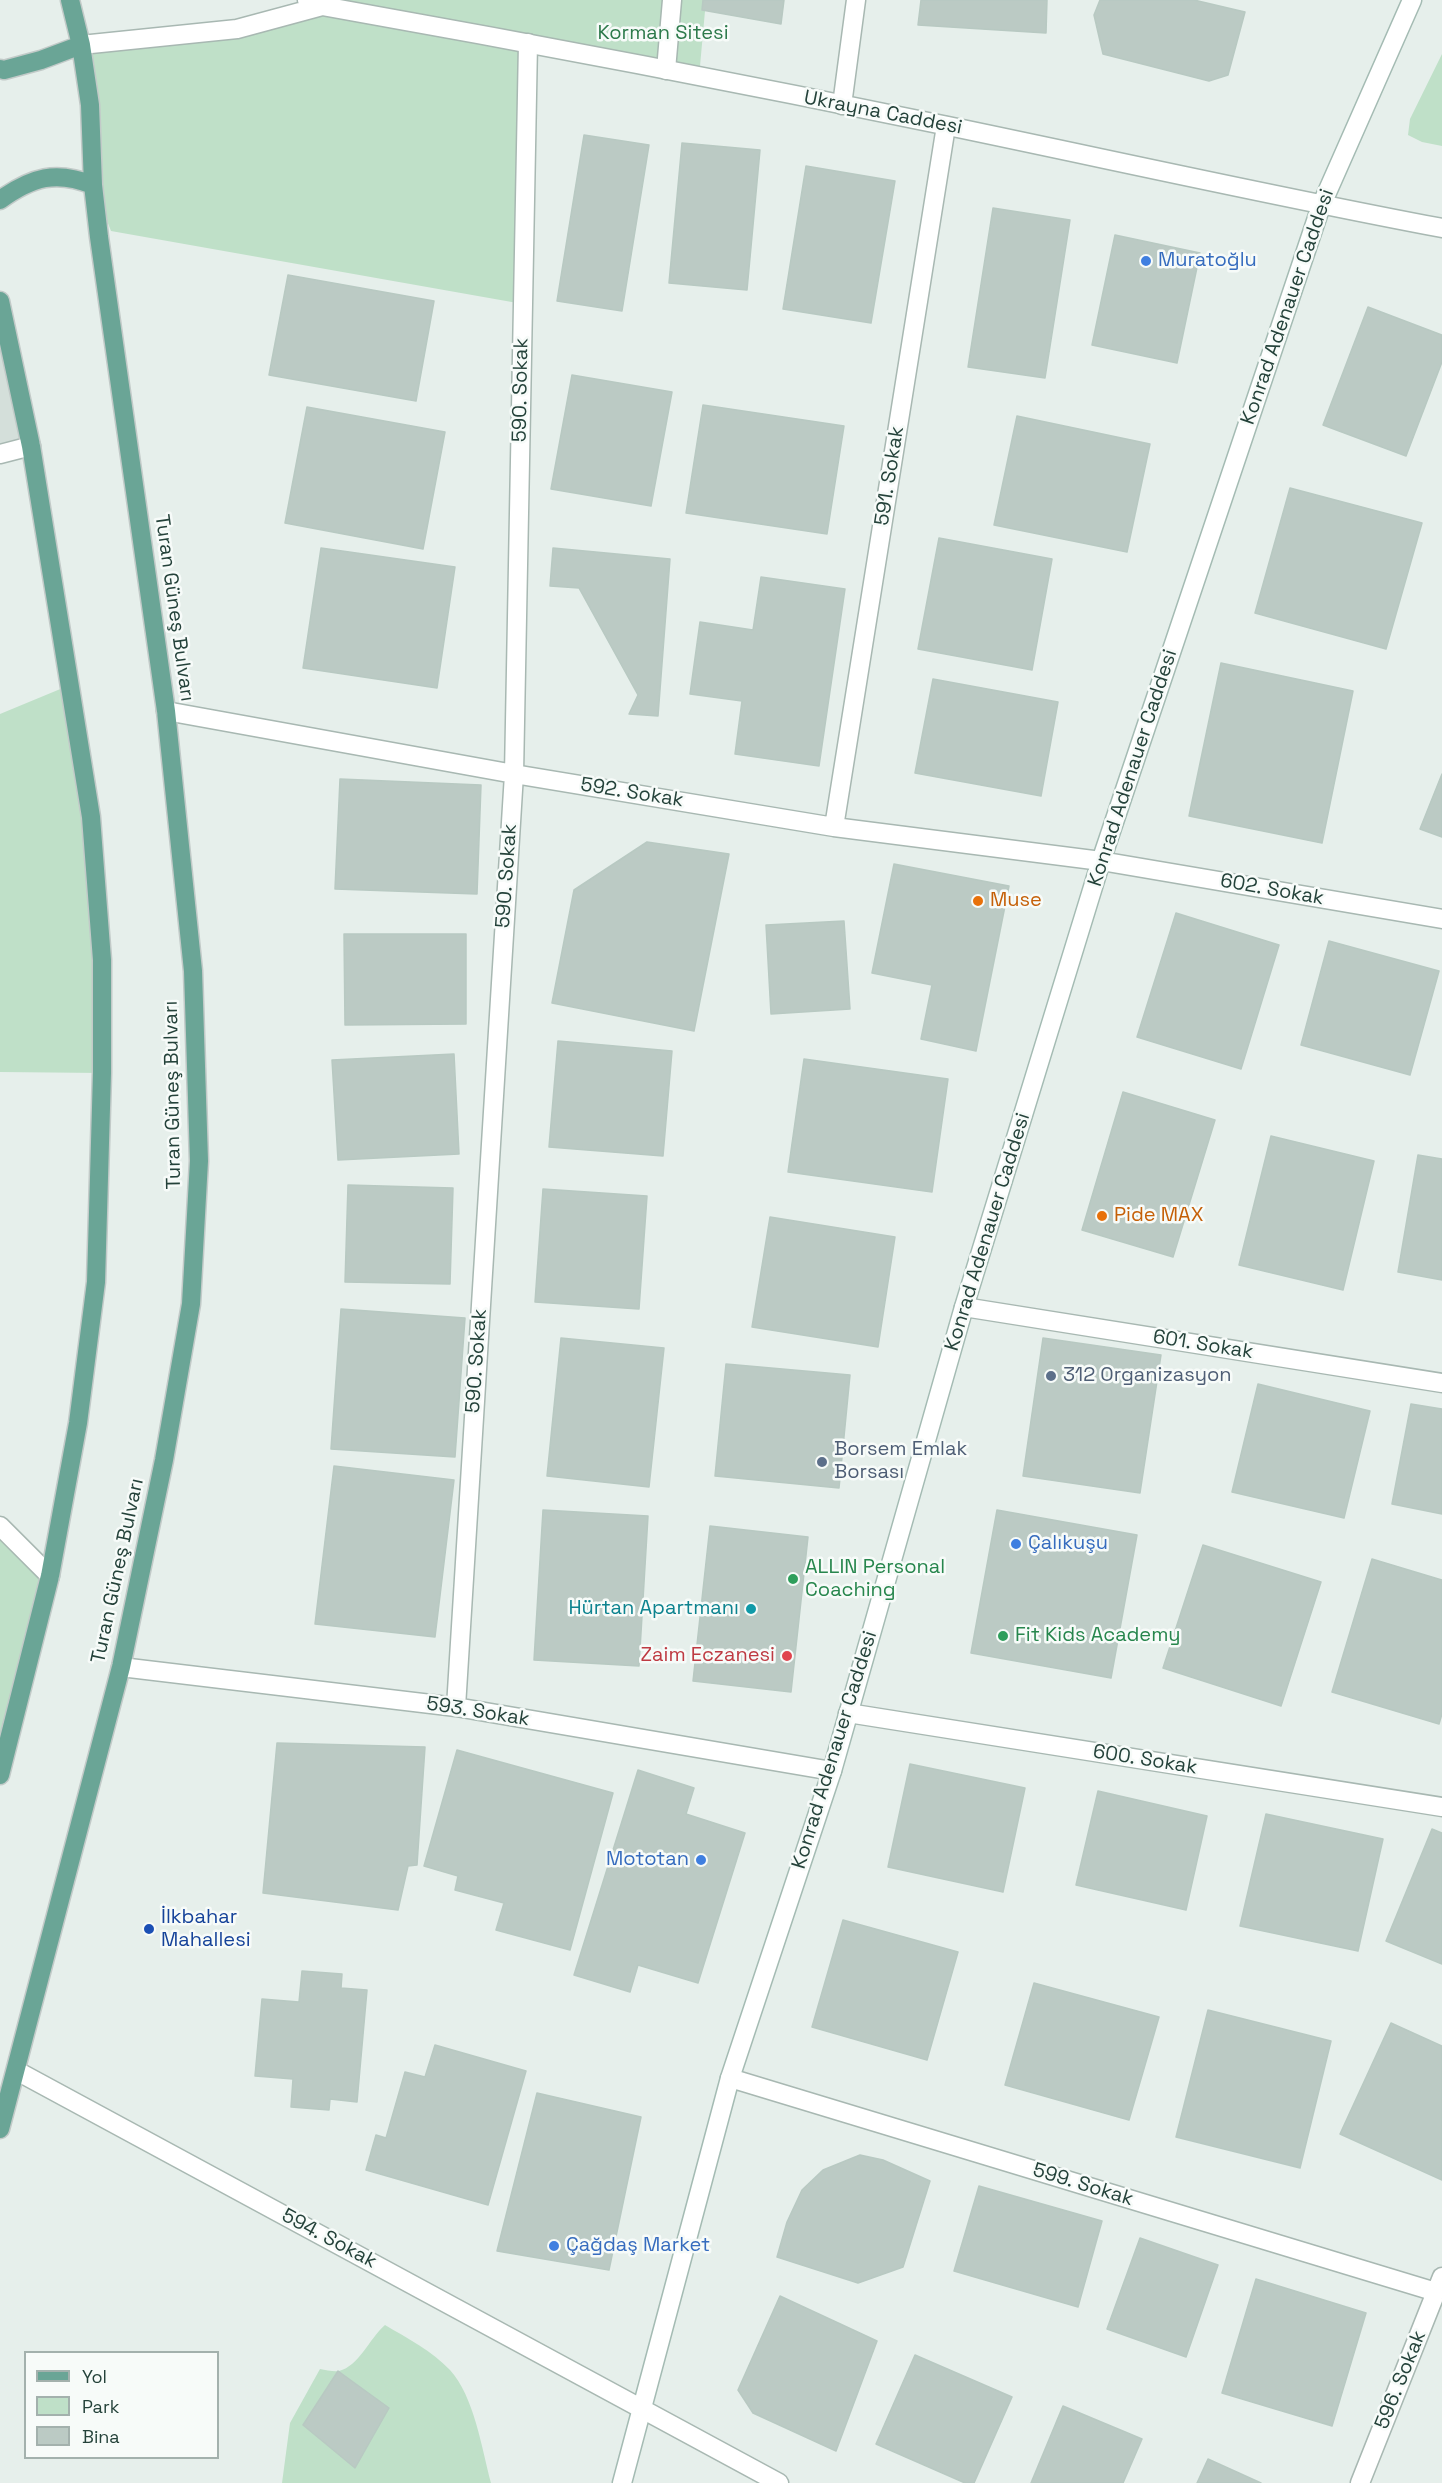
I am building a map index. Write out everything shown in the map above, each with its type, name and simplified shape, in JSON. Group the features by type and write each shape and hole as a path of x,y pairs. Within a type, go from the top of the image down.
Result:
{"main road":[{"name":"Turan Güneş Bulvarı","path":"0,2129 121,1666 164,1460 191,1304 199,1161 193,971 166,711 93,185 90,105 81,45 70,0"},
{"path":"0,69 41,60 81,45"},
{"path":"0,200 28,182 43,178 57,176 75,178 93,185"},
{"path":"0,301 31,446 91,817 102,960 102,1073 96,1282 78,1423 50,1576 4,1748 0,1775"}],"street":[{"path":"666,70 672,0"},
{"path":"842,105 856,0"},
{"name":"Konrad Adenauer Caddesi","path":"622,2483 730,2078 832,1772 964,1307 1101,861 1321,206 1412,0"},
{"name":"Ukrayna Caddesi","path":"81,45 237,29 315,3 842,105 1321,206 1442,228"},
{"name":"590. Sokak","path":"456,1707 514,774 528,43"},
{"name":"591. Sokak","path":"834,827 946,126"},
{"path":"0,454 31,446"},
{"name":"592. Sokak","path":"166,711 514,774 834,827 1101,861"},
{"name":"602. Sokak","path":"1101,861 1442,919"},
{"name":"601. Sokak","path":"964,1307 1442,1383"},
{"path":"0,1526 50,1576"},
{"name":"593. Sokak","path":"121,1666 456,1707 832,1772"},
{"name":"600. Sokak","path":"848,1713 1442,1807"},
{"name":"594. Sokak","path":"17,2071 779,2483"},
{"name":"599. Sokak","path":"730,2078 1439,2284"},
{"name":"596. Sokak","path":"1360,2483 1439,2284"}],"shaded area":[{"path":"0,301 31,446 0,454"}],"green space":[{"name":"Korman Sitesi","path":"307,0 706,0 699,77 529,43 523,304 111,231 93,185 81,45 237,29"},
{"path":"1442,54 1442,146 1422,142 1408,135 1410,119"},
{"path":"70,685 91,817 102,1073 0,1072 0,714"},
{"path":"0,1526 50,1576 0,1747"},
{"path":"385,2325 435,2357 450,2370 458,2381 471,2408 491,2483 282,2483 290,2423 320,2369 337,2371 352,2364"}],"building":[{"path":"703,0 784,0 781,24 702,10"},
{"path":"921,0 1047,0 1046,33 918,25"},
{"path":"1100,0 1194,0 1245,12 1228,75 1209,81 1103,54 1094,15"},
{"path":"584,135 649,145 622,311 557,301"},
{"path":"682,143 760,150 747,290 669,283"},
{"path":"806,166 895,181 871,323 783,309"},
{"path":"993,208 1070,220 1045,378 968,367"},
{"path":"1115,235 1200,253 1177,363 1092,345"},
{"path":"288,275 434,301 416,401 269,375"},
{"path":"1368,307 1442,335 1442,362 1406,456 1323,425"},
{"path":"572,375 672,392 651,506 551,489"},
{"path":"703,405 844,426 827,534 686,513"},
{"path":"307,407 445,432 423,549 285,523"},
{"path":"1017,416 1150,444 1127,552 994,525"},
{"path":"1290,488 1422,523 1386,649 1255,613"},
{"path":"939,538 1052,559 1032,670 918,649"},
{"path":"321,548 455,567 437,688 303,668"},
{"path":"553,548 670,559 658,716 629,714 638,695 579,588 550,586"},
{"path":"761,577 845,589 819,766 735,754 742,701 690,694 700,622 753,630"},
{"path":"1221,663 1353,691 1322,843 1189,816"},
{"path":"933,679 1058,702 1041,796 915,773"},
{"path":"1442,774 1442,837 1420,829"},
{"path":"340,779 481,785 477,894 335,889"},
{"path":"647,842 729,854 694,1031 552,1003 574,890"},
{"path":"894,864 1009,886 976,1051 921,1039 932,985 872,973"},
{"path":"1176,913 1279,945 1241,1069 1137,1037"},
{"path":"844,921 850,1009 771,1014 766,925"},
{"path":"344,934 466,934 466,1024 345,1025"},
{"path":"1329,941 1439,971 1410,1075 1301,1045"},
{"path":"558,1041 672,1051 663,1156 549,1147"},
{"path":"454,1054 459,1154 338,1160 332,1060"},
{"path":"804,1059 948,1079 932,1192 788,1172"},
{"path":"1123,1092 1215,1120 1173,1257 1082,1230"},
{"path":"1271,1136 1374,1161 1343,1290 1239,1265"},
{"path":"1418,1155 1442,1159 1442,1280 1398,1272"},
{"path":"348,1185 453,1188 450,1284 345,1282"},
{"path":"543,1189 647,1196 639,1309 535,1302"},
{"path":"770,1217 895,1237 878,1347 752,1327"},
{"path":"341,1309 465,1318 455,1457 331,1449"},
{"path":"561,1338 664,1348 649,1487 547,1476"},
{"path":"1043,1338 1161,1355 1140,1493 1023,1476"},
{"path":"726,1364 850,1375 839,1488 715,1476"},
{"path":"1258,1384 1370,1411 1344,1518 1232,1492"},
{"path":"1411,1404 1442,1409 1442,1514 1392,1504"},
{"path":"334,1466 454,1480 435,1637 315,1624"},
{"path":"543,1510 648,1516 639,1666 534,1660"},
{"path":"997,1510 1137,1535 1111,1678 971,1653"},
{"name":"Hürtan Apartmanı","path":"710,1526 808,1537 791,1692 693,1681"},
{"path":"1203,1545 1321,1582 1281,1706 1163,1668"},
{"path":"1372,1559 1442,1580 1442,1714 1439,1724 1332,1692"},
{"path":"277,1743 425,1747 417,1865 408,1866 398,1910 263,1893"},
{"path":"457,1750 613,1793 570,1950 496,1930 504,1903 455,1890 458,1876 424,1866"},
{"path":"910,1764 1025,1788 1003,1892 888,1867"},
{"path":"638,1770 694,1788 686,1814 745,1833 698,1983 638,1965 630,1992 574,1975"},
{"path":"1098,1791 1207,1816 1186,1910 1076,1885"},
{"path":"1266,1814 1383,1839 1358,1951 1240,1926"},
{"path":"1432,1829 1442,1833 1442,1964 1386,1941"},
{"path":"843,1920 958,1952 927,2060 812,2027"},
{"path":"302,1971 342,1974 341,1988 367,1990 357,2102 330,2099 329,2110 291,2107 293,2079 255,2076 262,1999 299,2002"},
{"path":"1034,1983 1159,2017 1129,2120 1005,2085"},
{"path":"1208,2010 1331,2041 1300,2168 1176,2137"},
{"path":"1391,2023 1442,2046 1442,2180 1340,2134"},
{"path":"435,2045 526,2071 488,2205 366,2170 376,2135 386,2138 405,2072 425,2077"},
{"path":"537,2093 641,2117 609,2270 497,2251"},
{"path":"860,2155 883,2160 930,2181 903,2267 858,2283 777,2257 787,2222 802,2190 823,2170"},
{"path":"979,2186 1102,2221 1078,2307 954,2271"},
{"path":"1140,2238 1218,2265 1186,2357 1107,2329"},
{"path":"1256,2279 1366,2313 1332,2426 1222,2393"},
{"path":"780,2296 877,2341 836,2451 753,2413 738,2390"},
{"path":"915,2355 1012,2397 974,2483 965,2483 876,2444"},
{"path":"338,2371 389,2408 355,2468 303,2425"},
{"path":"1063,2406 1142,2439 1123,2483 1031,2483"},
{"path":"1208,2459 1261,2483 1197,2483"}],"place":[{"name":"Muratoğlu","path":"1146,261"},
{"name":"Muse","path":"978,901"},
{"name":"Pide MAX","path":"1102,1216"},
{"name":"312 Organizasyon","path":"1051,1376"},
{"name":"Borsem Emlak Borsası","path":"822,1462"},
{"name":"Çalıkuşu","path":"1016,1544"},
{"name":"ALLIN Personal Coaching","path":"793,1579"},
{"name":"Hürtan Apartmanı","path":"751,1609"},
{"name":"Fit Kids Academy","path":"1003,1636"},
{"name":"Zaim Eczanesi","path":"787,1656"},
{"name":"Mototan","path":"701,1860"},
{"name":"İlkbahar Mahallesi","path":"149,1929"},
{"name":"Çağdaş Market","path":"554,2246"}]}
